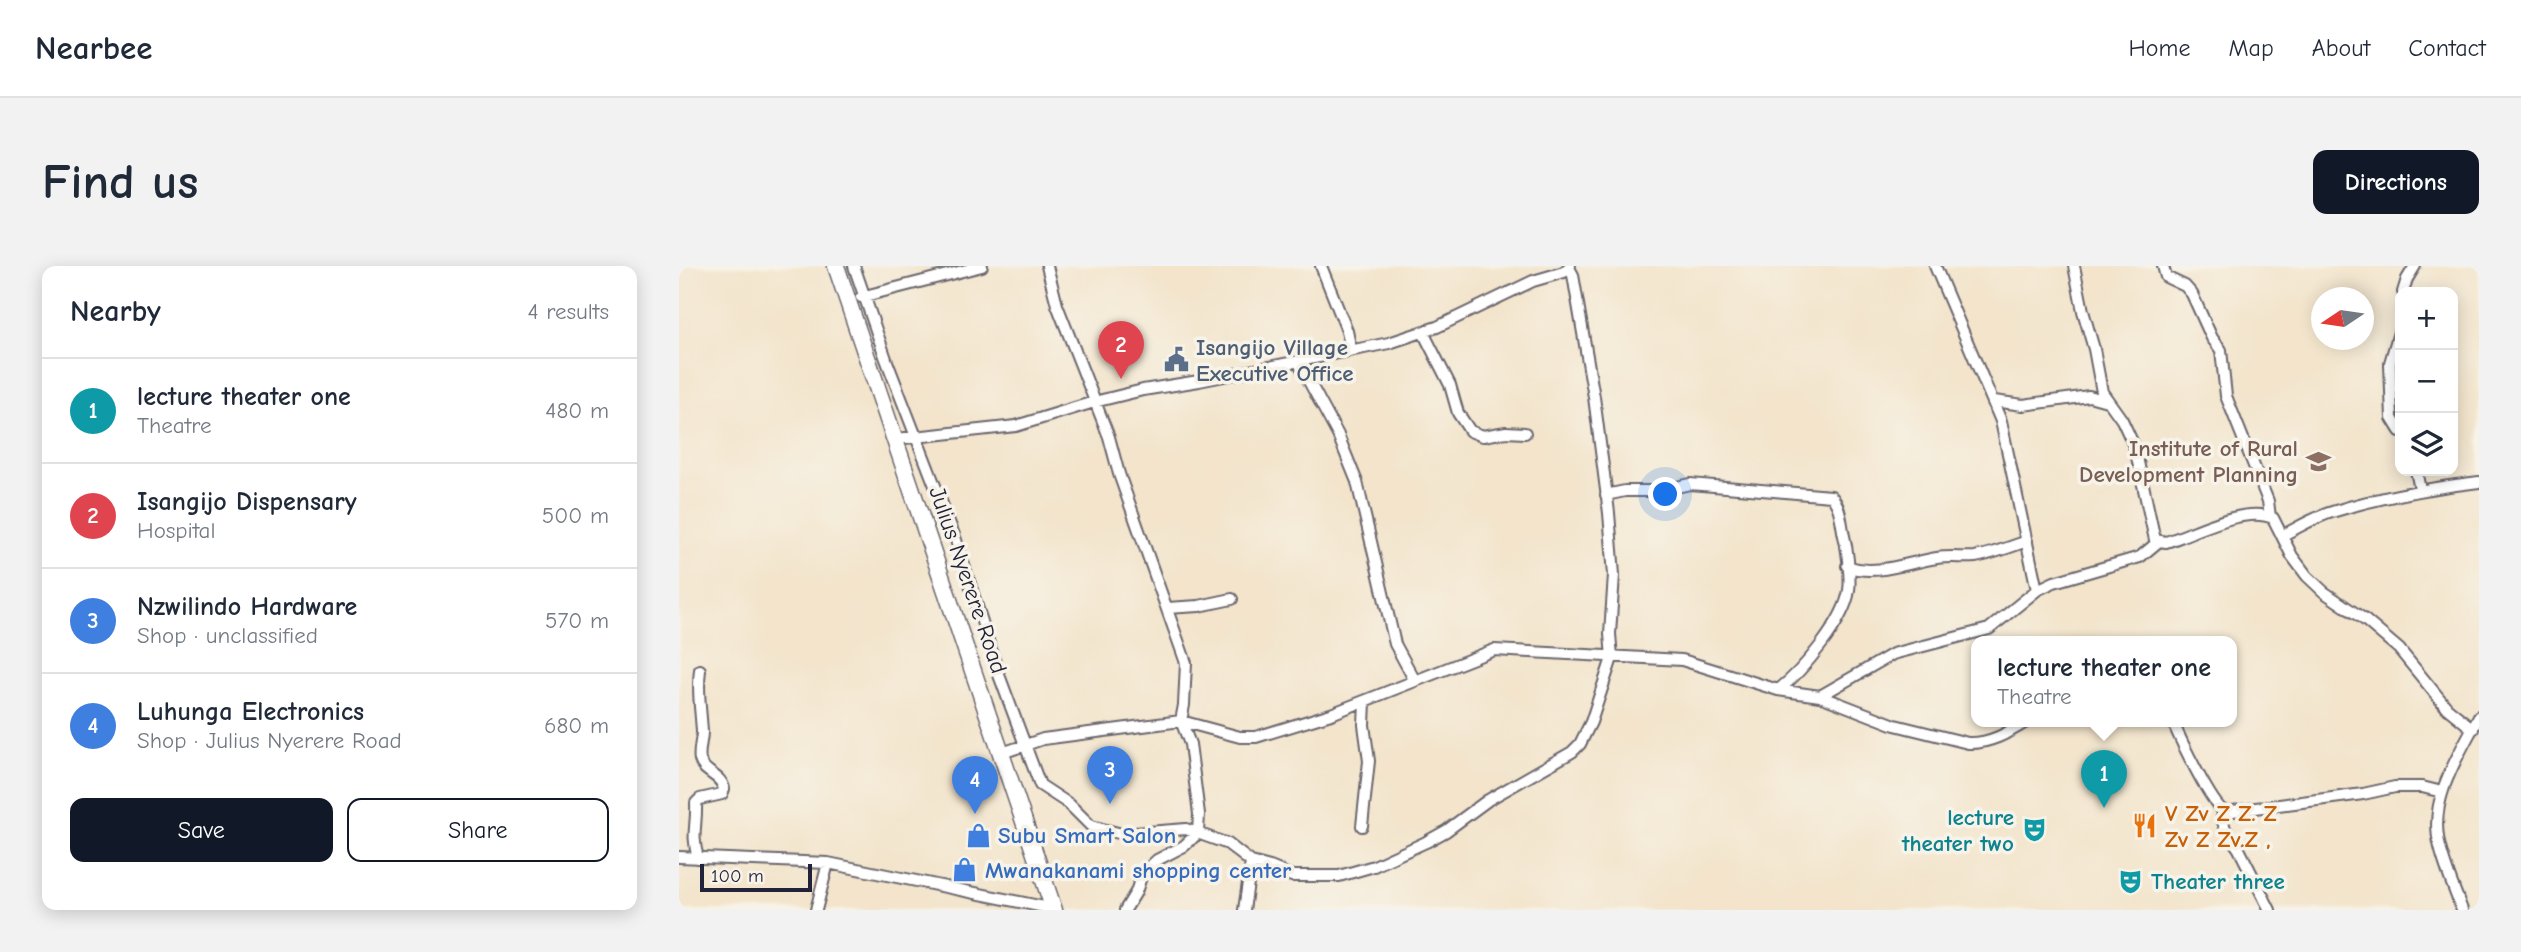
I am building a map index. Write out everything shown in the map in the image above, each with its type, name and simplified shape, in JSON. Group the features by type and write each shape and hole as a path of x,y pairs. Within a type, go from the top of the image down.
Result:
{"highway":[{"name":"Julius Nyerere Road","path":"836,266 1054,910"}],"street":[{"path":"854,266 886,359 917,437 956,540 999,675 1040,785 1069,804 1091,826 1122,834 1185,829 1228,844 1251,862 1292,876 1339,876 1374,866 1447,831 1487,800 1572,752 1580,744 1591,722 1612,658 1610,634 1614,575 1594,397 1570,267 1524,285 1423,332 1389,343 1143,390 1016,426 917,437 896,439"},
{"path":"849,302 865,295 960,269 982,266"},
{"path":"1047,266 1057,306 1109,437 1119,474 1185,663 1181,721 1190,744 1199,814 1198,833 1184,846 1157,860 1142,874 1136,892 1125,910"},
{"path":"1321,266 1352,350"},
{"path":"1935,266 2001,421 2036,590"},
{"path":"2074,266 2094,349 2099,383 2132,440 2142,473 2153,537 2158,542"},
{"path":"2163,266 2167,276 2185,286 2192,294 2221,350 2226,396 2268,501 2270,517"},
{"path":"2405,287 2415,266"},
{"path":"1423,332 1450,385 1458,413 1470,431 1483,436 1506,432 1525,433"},
{"path":"2395,346 2390,363 2392,418 2395,422"},
{"path":"1298,361 1338,435 1357,482 1395,643 1415,681"},
{"path":"1994,401 2024,405 2064,397 2089,396 2107,401"},
{"path":"2417,476 2420,489"},
{"path":"2283,535 2332,512 2420,489 2479,482"},
{"path":"1606,495 1625,491 1658,491 1690,484 1831,496 1837,502 1846,544 1849,593 1823,644 1793,678 1778,690"},
{"path":"1820,696 1893,654 1989,629 2036,590 2140,557 2158,542 2172,540 2243,515 2264,514 2276,521 2292,556 2307,576 2399,649 2447,708 2473,729"},
{"path":"1847,566 1855,570 1866,570 1939,558 1979,556 2027,541"},
{"path":"1167,608 1199,606 1232,599"},
{"path":"1002,753 1025,744 1087,732 1181,721 1240,737 1256,737 1365,701 1495,650 1682,660 1778,690 1820,696 1895,725 1968,743 1978,744 2017,727"},
{"path":"698,858 693,839 697,818 696,803 700,799 724,792 723,782 708,771 700,760 700,670"},
{"path":"1362,826 1369,768 1364,725 1365,701"},
{"path":"2462,910 2439,842 2437,816 2442,792 2479,716"},
{"path":"2176,727 2204,783 2220,810 2225,812 2363,794 2395,787 2423,787 2442,792"},
{"path":"2225,812 2222,822 2225,829 2239,849 2270,910"},
{"path":"679,857 828,863 1054,910"},
{"path":"1244,910 1251,862"},
{"path":"816,910 828,863"}],"place":[{"name":"Isangijo Village Executive Office","path":"1176,360"},
{"name":"Isangijo Dispensary","path":"1121,379"},
{"name":"Institute of Rural Development Planning","path":"2318,461"},
{"name":"Nzwilindo Hardware","path":"1110,804"},
{"name":"lecture theater one","path":"2104,808"},
{"name":"Luhunga Electronics","path":"975,814"},
{"name":"V Zv Z Z. Z Zv Z Zv.Z ,","path":"2145,826"},
{"name":"lecture theater two","path":"2034,830"},
{"name":"Subu Smart Salon","path":"978,835"},
{"name":"Mwanakanami shopping center","path":"965,870"},
{"name":"Theater three","path":"2131,881"}]}
